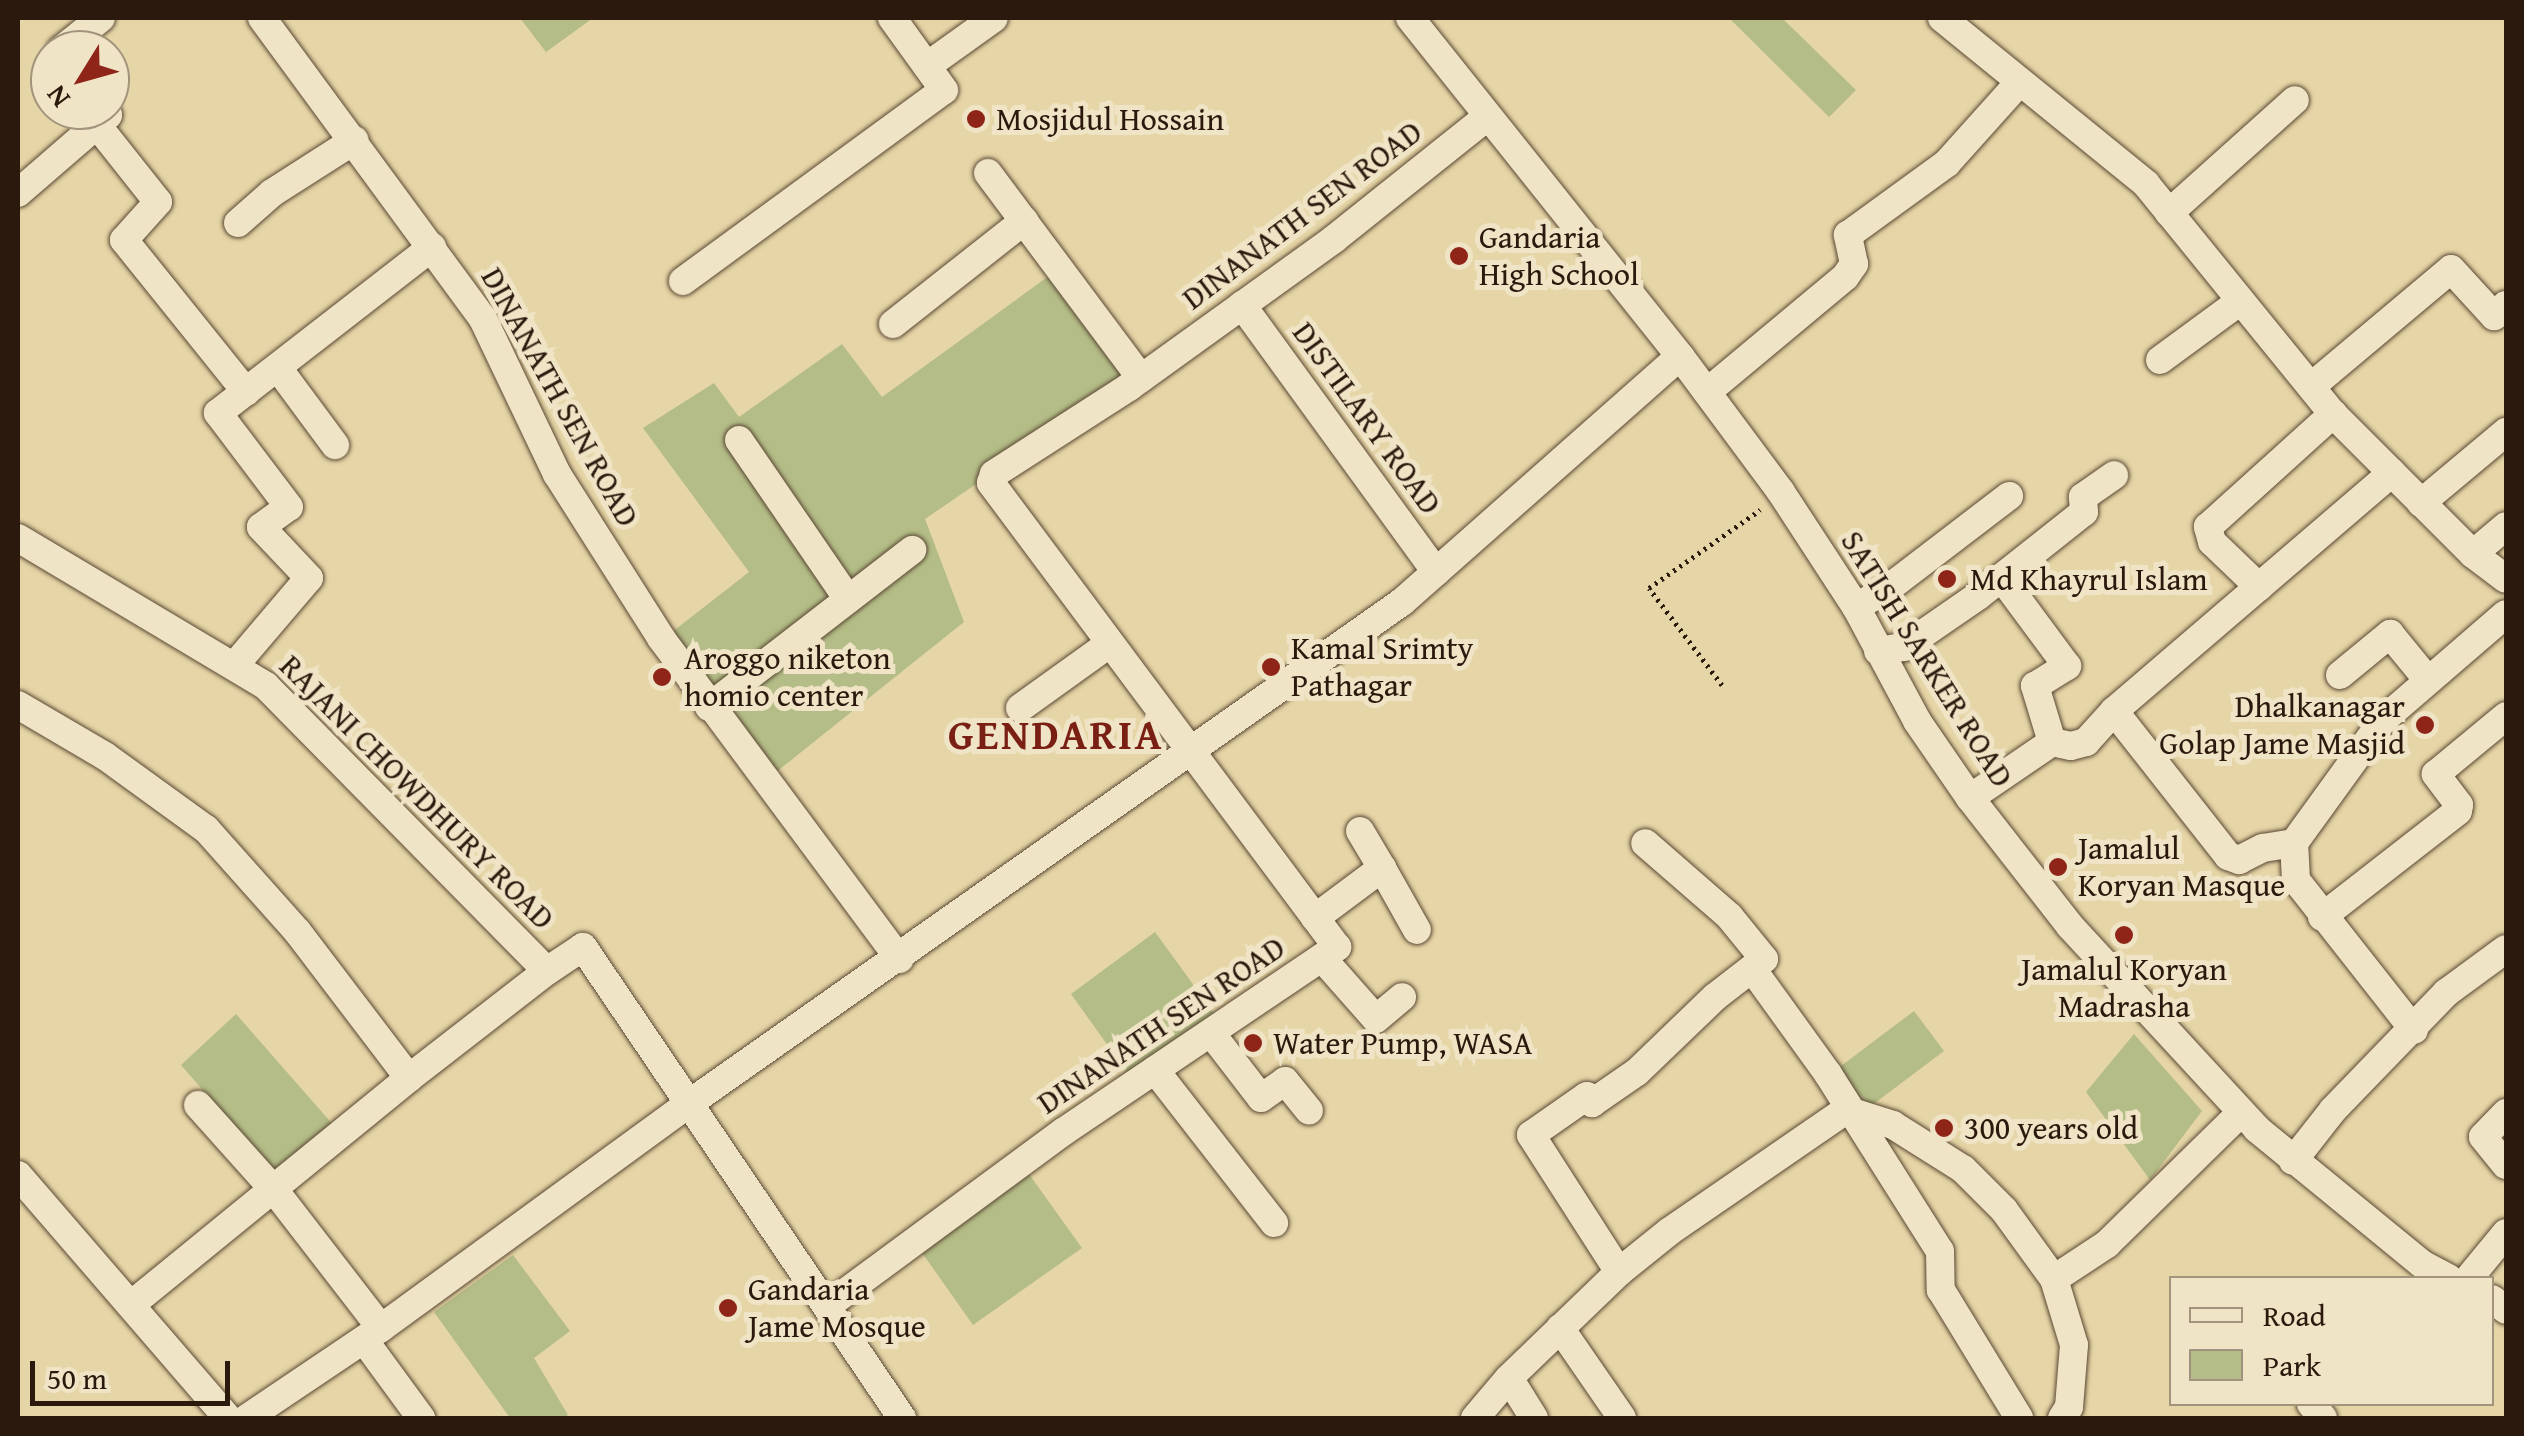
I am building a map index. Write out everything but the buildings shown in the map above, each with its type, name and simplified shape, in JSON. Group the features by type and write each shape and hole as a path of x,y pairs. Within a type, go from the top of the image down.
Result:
{"street":[{"name":"DINANATH SEN ROAD","path":"262,18 355,140 483,320 580,513 709,707 899,959"},
{"path":"682,282 944,90 892,18"},
{"path":"927,66 994,18"},
{"name":"SATISH SARKER ROAD","path":"1410,18 1680,356 1781,492 1856,607 1917,721 1970,798 2070,926 2242,1113 2415,1271"},
{"path":"1942,18 2018,84 2146,184 2334,414 2473,554 2506,579"},
{"path":"1707,392 1846,277 1854,264 1848,235 1948,163 2018,84"},
{"path":"2169,213 2295,100"},
{"name":"DINANATH SEN ROAD","path":"827,1306 1003,1175 1337,947 990,482 994,474 1141,378 1334,239 1487,117"},
{"path":"18,193 87,130"},
{"path":"108,130 158,202 124,240 246,392"},
{"path":"238,223 272,193 355,140"},
{"path":"988,172 1141,378"},
{"path":"893,324 1024,222"},
{"path":"235,665 309,578 260,527 289,507 218,413 432,248"},
{"path":"2306,376 2450,269 2494,316 2506,304"},
{"path":"2160,360 2239,302"},
{"name":"DISTILARY ROAD","path":"1242,305 1436,572"},
{"path":"247,1418 373,1334 688,1105 899,959 998,884 1189,753 1436,572 1680,356"},
{"path":"278,368 335,445"},
{"path":"2258,587 2212,542 2208,527 2334,414"},
{"path":"2420,503 2506,432"},
{"path":"739,440 848,600"},
{"path":"1970,798 2052,742 2079,746 2114,711 2392,473"},
{"path":"1878,651 1904,647 2002,578 2084,512 2083,497 2114,475"},
{"path":"1856,607 1890,587 2009,496"},
{"path":"2473,554 2506,526"},
{"name":"RAJANI CHOWDHURY ROAD","path":"18,538 80,579 266,686 547,972 582,947 902,1418"},
{"path":"709,707 912,550"},
{"path":"2002,578 2066,665 2035,686 2052,742"},
{"path":"2414,1030 2296,880 2294,843 2382,720 2506,614"},
{"path":"2340,675 2390,634 2427,679"},
{"path":"1020,708 1109,644"},
{"path":"18,704 105,756 206,829 297,931 409,1078"},
{"path":"2114,711 2228,856 2238,860 2264,848 2294,843"},
{"path":"2322,917 2458,811 2460,805 2436,774 2506,716"},
{"path":"1360,832 1417,930"},
{"path":"1619,1272 1531,1135 1586,1096 1592,1104 1638,1072 1715,997 1764,960 1739,928 1645,842"},
{"path":"1315,918 1382,868"},
{"path":"2294,1161 2334,1110 2446,993 2506,949"},
{"path":"1322,958 1376,1019 1402,997"},
{"path":"1753,970 1828,1074 1846,1110 1940,1251 1941,1290 2020,1418"},
{"path":"132,1304 409,1078 547,972"},
{"path":"1212,1033 1261,1098 1285,1081 1308,1110"},
{"path":"1155,1070 1274,1222"},
{"path":"198,1104 275,1191 373,1334 421,1418"},
{"path":"1475,1418 1509,1378 1619,1272 1670,1231 1846,1110"},
{"path":"1846,1110 1893,1125 1964,1169 2004,1210 2054,1279 2074,1346 2069,1407 2062,1418"},
{"path":"2054,1279 2106,1244 2242,1113"},
{"path":"2506,1113 2483,1137 2506,1165"},
{"path":"18,1174 228,1418"},
{"path":"2471,1276 2506,1233"},
{"path":"1560,1328 1622,1418"},
{"path":"1509,1378 1534,1418"}],"path":[{"path":"1722,686 1649,588 1727,536 1781,492"}],"green space":[{"path":"520,18 593,18 546,52"},
{"path":"1729,18 1782,18 1856,90 1829,117"},
{"path":"1053,273 1129,379 925,519 964,622 770,777 667,636 749,572 643,428 714,383 739,417 842,344 882,397"},
{"path":"1155,932 1214,1013 1129,1075 1071,994"},
{"path":"1914,1011 1944,1051 1867,1109 1837,1069"},
{"path":"236,1014 335,1127 278,1177 181,1065"},
{"path":"2134,1034 2202,1111 2150,1180 2086,1092"},
{"path":"1026,1170 1082,1248 973,1325 918,1247"},
{"path":"513,1255 570,1331 534,1358 568,1415 563,1418 510,1418 434,1312"}],"place":[{"name":"Mosjidul Hossain","path":"976,119"},
{"name":"Gandaria High School","path":"1459,256"},
{"name":"Md Khayrul Islam","path":"1947,579"},
{"name":"Kamal Srimty Pathagar","path":"1271,667"},
{"name":"Aroggo niketon homio center","path":"662,677"},
{"name":"Dhalkanagar Golap Jame Masjid","path":"2425,725"},
{"name":"Jamalul Koryan Masque","path":"2058,867"},
{"name":"Jamalul Koryan Madrasha","path":"2124,935"},
{"name":"Water Pump, WASA","path":"1253,1043"},
{"name":"300 years old","path":"1944,1128"},
{"name":"Gandaria Jame Mosque","path":"728,1308"}],"district":[{"name":"GENDARIA","path":"1056,734"}]}
